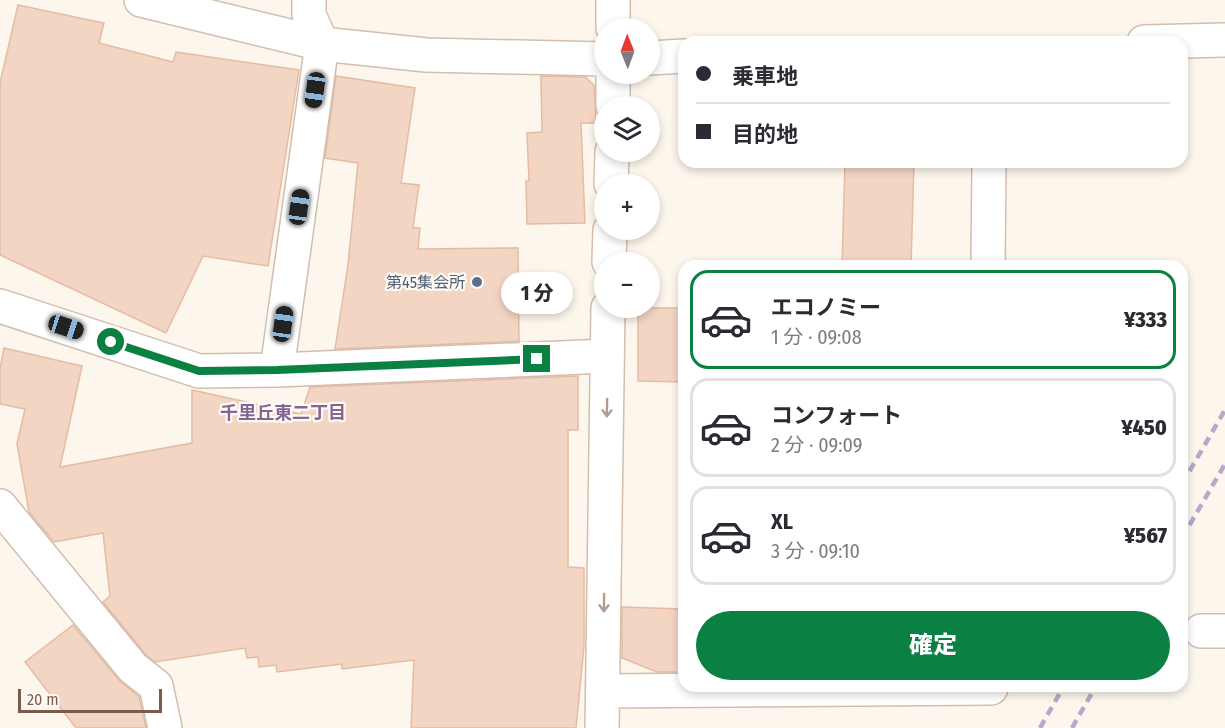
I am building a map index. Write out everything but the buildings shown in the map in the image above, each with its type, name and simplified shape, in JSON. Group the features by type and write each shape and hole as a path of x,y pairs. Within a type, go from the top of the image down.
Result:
{"street":[{"path":"141,0 322,44 426,55 594,58"},
{"path":"277,370 322,44 309,15 309,0"},
{"path":"613,0 614,18"},
{"path":"1188,41 1225,40"},
{"path":"660,58 678,57"},
{"path":"988,260 989,168"},
{"path":"0,306 199,371 277,370 608,356"},
{"path":"602,728 608,318"},
{"path":"0,506 133,668 156,686 165,728"},
{"path":"603,691 678,690"}],"railway":[{"path":"1188,474 1225,410"},
{"path":"1188,528 1225,464"},
{"path":"1040,728 1061,692"},
{"path":"1072,728 1093,692"}],"place":[{"name":"第45集会所","path":"477,282"}],"district":[{"name":"千里丘東二丁目","path":"283,413"}],"route":[{"path":"111,342 199,371 537,359"}]}
